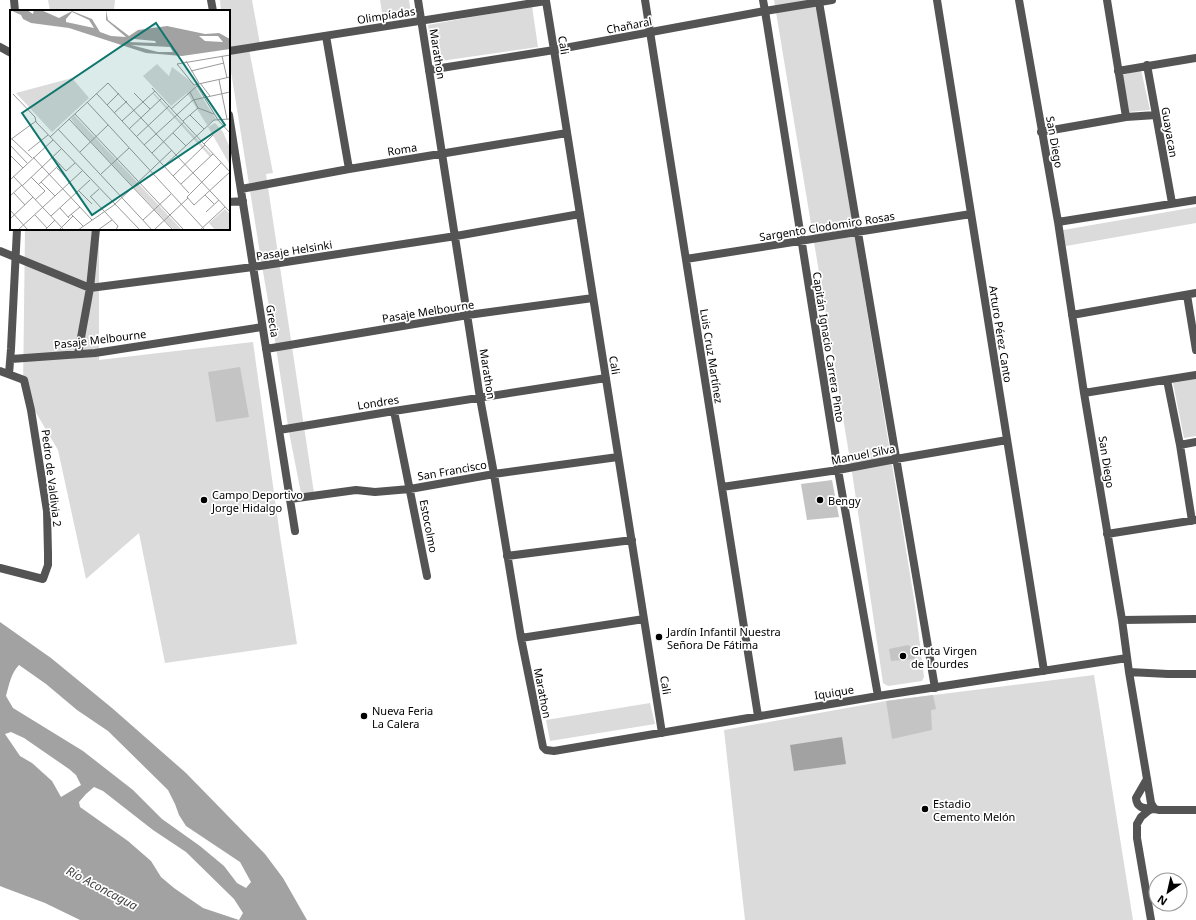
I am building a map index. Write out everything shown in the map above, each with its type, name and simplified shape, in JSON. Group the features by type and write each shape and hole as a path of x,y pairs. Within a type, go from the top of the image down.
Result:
{"street":[{"path":"14,0 15,10"},
{"path":"211,0 212,10"},
{"name":"Marathon","path":"418,0 456,236 480,398 521,638 542,743 546,750"},
{"name":"Olimpíadas","path":"230,51 546,0"},
{"name":"Cali","path":"546,0 662,733"},
{"name":"Luis Cruz Martínez","path":"645,0 758,716"},
{"name":"Capitán Ignacio Carrera Pinto","path":"763,0 838,470 878,696"},
{"name":"Chañaral","path":"429,70 554,50 819,1 832,0"},
{"name":"Arturo Pérez Canto","path":"937,0 1044,671"},
{"name":"San Diego","path":"1019,0 1058,222 1146,779 1151,803 1154,808"},
{"path":"1107,0 1126,117"},
{"path":"819,1 935,688"},
{"path":"326,36 349,169"},
{"path":"0,47 10,52"},
{"path":"1118,71 1196,58"},
{"name":"Guayacan","path":"1147,65 1172,203"},
{"path":"1042,132 1126,117 1156,115"},
{"name":"Grecia","path":"230,121 295,530"},
{"name":"Roma","path":"241,189 349,169 567,133"},
{"path":"1058,222 1196,200"},
{"path":"230,202 243,201"},
{"name":"Pasaje Helsinki","path":"0,251 90,288 253,267 456,236 580,214"},
{"name":"Sargento Clodomiro Rosas","path":"686,259 971,214"},
{"path":"0,371 9,374 17,230"},
{"path":"78,354 90,288 96,230"},
{"path":"1072,315 1196,293"},
{"path":"1187,295 1196,350"},
{"name":"Pasaje Melbourne","path":"266,349 468,315 593,298"},
{"name":"Pasaje Melbourne","path":"10,359 95,353 262,327"},
{"name":"Pedro de Valdivia 2","path":"0,568 43,579 48,565 47,511 32,410 24,380 9,374"},
{"path":"1084,393 1196,375"},
{"name":"Londres","path":"279,430 606,378"},
{"path":"1107,534 1194,520 1167,380"},
{"name":"Estocolmo","path":"394,411 427,576"},
{"name":"Manuel Silva","path":"722,488 838,470 1007,440"},
{"path":"1180,444 1196,442"},
{"name":"San Francisco","path":"290,499 356,490 374,492 410,489 494,474 618,457"},
{"path":"507,556 632,540"},
{"path":"521,638 644,619"},
{"path":"1122,620 1196,619"},
{"name":"Iquique","path":"546,750 554,751 878,696 1127,658"},
{"path":"1129,672 1196,674"},
{"path":"1146,779 1136,801 1142,808 1154,808 1159,810 1196,810"},
{"path":"1150,920 1137,838 1137,824 1141,817 1154,808"}],"shaded area":[{"path":"48,0 115,0 114,10 50,10"},
{"path":"220,0 252,0 260,44 248,44 273,173 266,174 314,493 301,493 289,432 230,65 230,10 221,10"},
{"path":"380,0 409,0 411,14 383,18"},
{"path":"774,0 816,0 915,605 924,677 922,681 888,686 883,683 852,472"},
{"path":"532,6 538,47 434,62 428,25"},
{"path":"1141,70 1150,110 1129,112 1122,75"},
{"path":"1196,207 1196,223 1066,246 1063,230"},
{"name":"Campo Deportivo Jorge Hidalgo","path":"25,230 99,230 99,360 253,342 280,536 297,644 165,663 139,533 86,579 58,450 23,391"},
{"path":"1196,379 1196,436 1184,438 1173,383"},
{"name":"Estadio Cemento Melón","path":"1094,675 1133,920 745,920 724,730 886,701"},
{"path":"650,703 655,724 550,741 546,720"}],"water":[{"name":"Río Aconcagua","path":"0,622 51,658 112,708 186,773 265,854 283,878 307,920 239,920 80,920 45,903 0,886","holes":["19,665 46,684 77,710 108,731 168,790 179,815 186,826 240,862 251,882 246,888 237,883 224,866 200,846 162,819 133,790 83,751 13,708 6,696 14,672","11,732 24,738 69,769 76,775 81,785 61,797 52,781 32,763 20,756 5,734","94,787 103,791 153,830 186,852 234,899 243,913 239,920 203,908 161,877 151,861 128,841 80,807 79,802 86,794"]},
{"path":"842,737 846,764 794,771 790,745"}],"building":[{"path":"240,367 249,417 216,422 208,372"},
{"name":"Bengy","path":"832,480 839,517 807,520 801,484"},
{"name":"Gruta Virgen de Lourdes","path":"908,645 913,649 912,653 915,653 915,659 891,661 889,649"},
{"path":"933,695 936,709 931,710 932,730 892,739 886,701"}],"place":[{"name":"Campo Deportivo Jorge Hidalgo","path":"204,500"},
{"name":"Bengy","path":"820,500"},
{"name":"Jardín Infantil Nuestra Señora De Fátima","path":"659,637"},
{"name":"Gruta Virgen de Lourdes","path":"903,656"},
{"name":"Nueva Feria La Calera","path":"364,716"},
{"name":"Estadio Cemento Melón","path":"925,809"}]}
